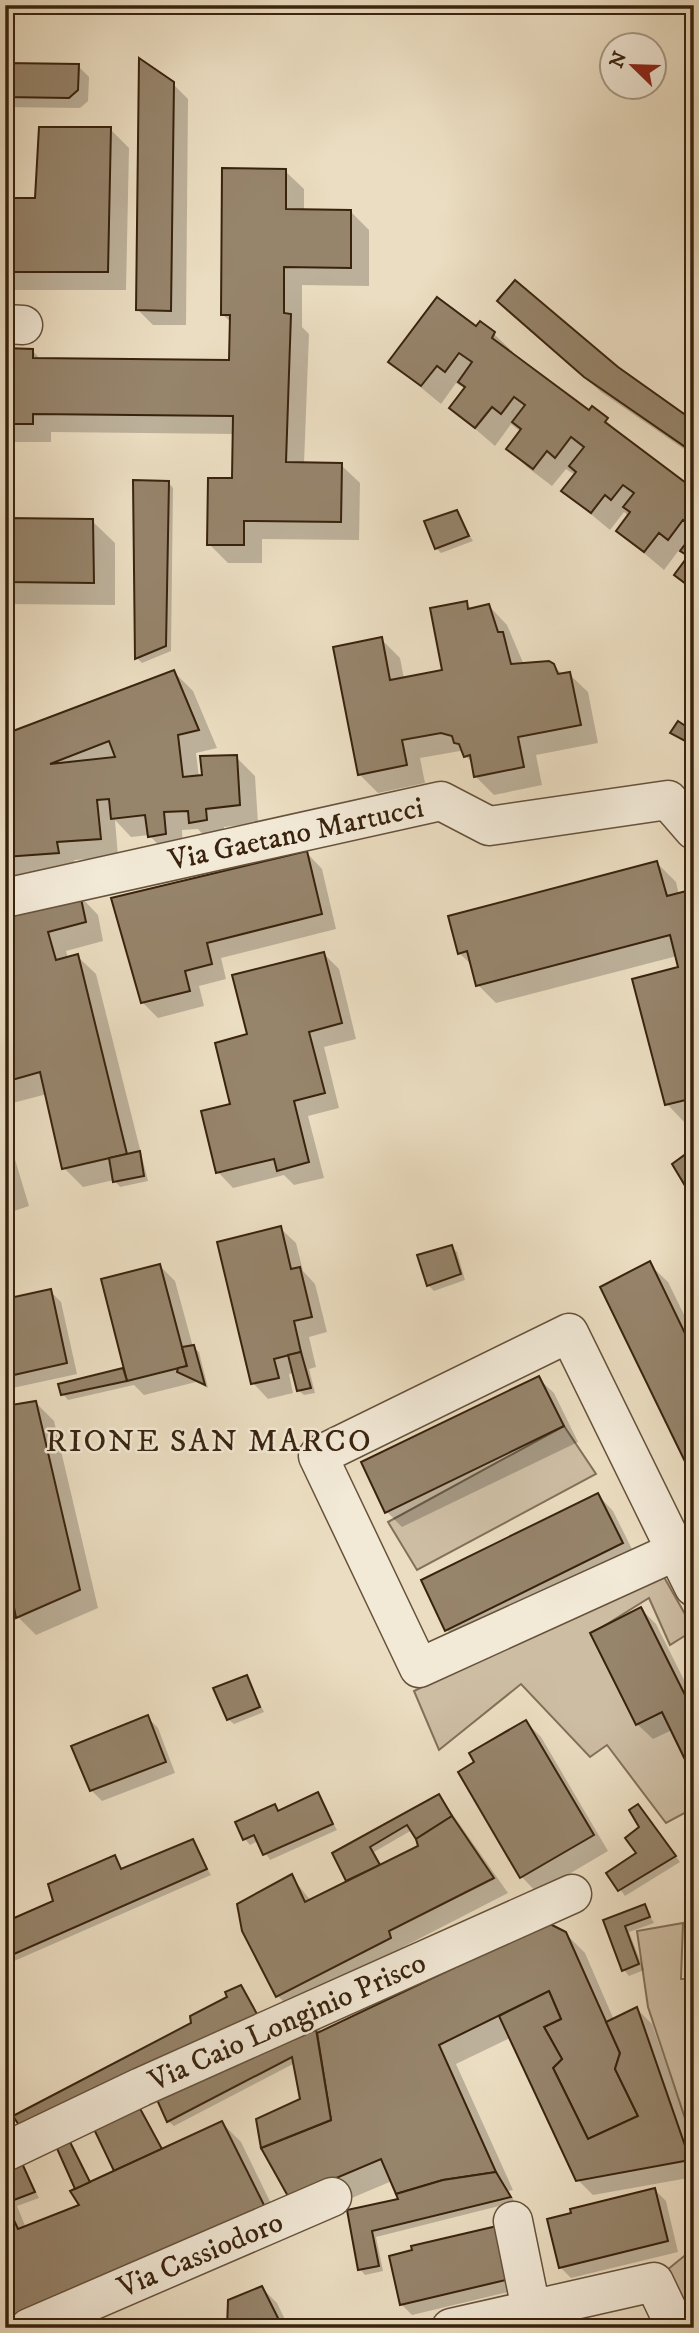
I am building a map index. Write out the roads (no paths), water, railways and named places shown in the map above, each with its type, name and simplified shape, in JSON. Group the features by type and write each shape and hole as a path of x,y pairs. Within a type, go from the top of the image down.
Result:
{"street":[{"name":"Via Gaetano Martucci","path":"5,898 441,801 489,826 668,800 694,830"},
{"path":"676,1551 419,1668 318,1456 569,1333 694,1587"},
{"name":"Via Caio Longinio Prisco","path":"5,2152 141,2087 572,1894"},
{"name":"Via Cassiodoro","path":"29,2328 332,2197"},
{"path":"513,2221 531,2309"},
{"path":"451,2328 654,2281 678,2328 694,2317"}],"district":[{"name":"RIONE SAN MARCO","path":"209,1440"}]}
